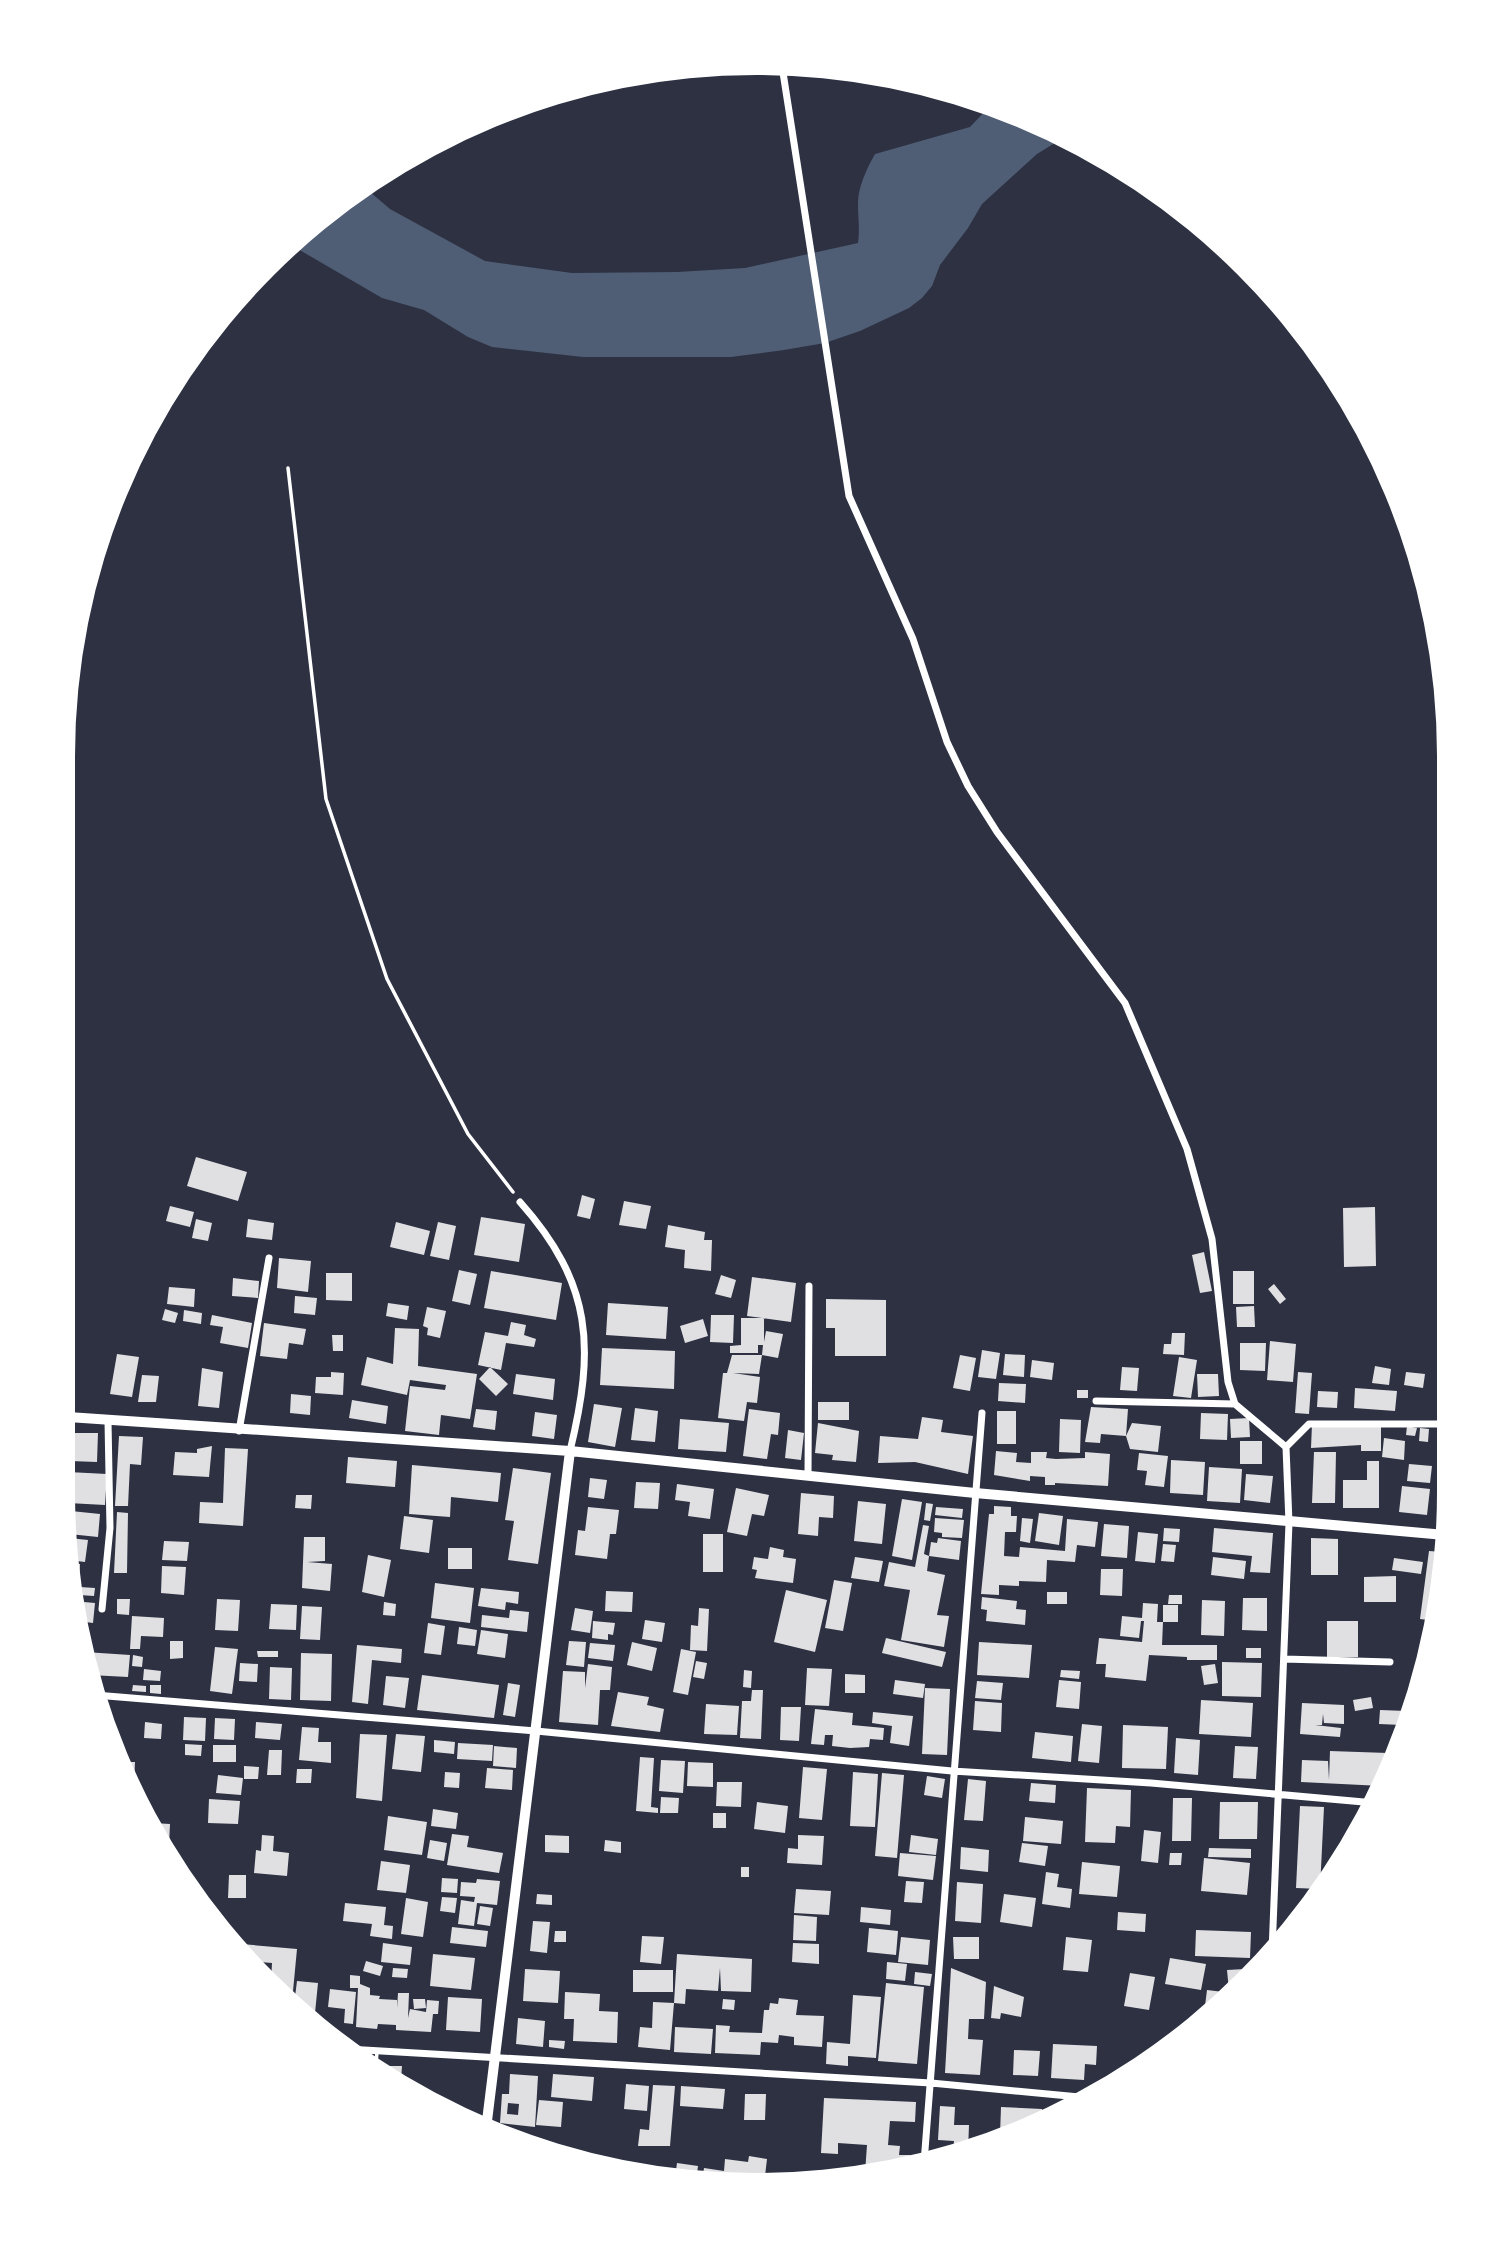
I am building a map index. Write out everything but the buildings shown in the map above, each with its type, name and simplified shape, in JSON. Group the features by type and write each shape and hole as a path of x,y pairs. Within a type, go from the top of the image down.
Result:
{"street":[{"path":"784,76 849,496 913,639 947,742 968,786 997,832 1125,1003 1187,1149 1212,1239 1228,1382 1235,1404 1286,1447"},
{"path":"487,2118 570,1451 583,1396 586,1334 574,1287 562,1262 541,1226 520,1202"},
{"path":"239,1431 269,1258"},
{"path":"808,1476 809,1286"},
{"path":"1096,1401 1235,1404"},
{"path":"925,2152 982,1413"},
{"path":"75,1418 239,1431 348,1434 570,1451 975,1493 1435,1534"},
{"path":"103,1609 110,1528 108,1421"},
{"path":"1273,1935 1289,1522 1286,1447 1309,1424 1437,1424"},
{"path":"1284,1659 1390,1662"},
{"path":"106,1696 536,1731 953,1771 1151,1783 1363,1801"},
{"path":"367,2050 931,2083 1070,2096"}],"lane":[{"path":"377,2051 377,2057"}],"path":[{"path":"288,468 326,799 387,979 468,1134 520,1202"}],"water":[{"path":"983,114 1054,144 1037,154 982,204 940,265 932,286 922,298 909,308 860,331 825,343 731,357 583,357 492,347 468,337 424,310 382,298 300,250 372,194 390,209 485,261 572,273 745,268 858,243 860,191 875,154 970,127"}]}
